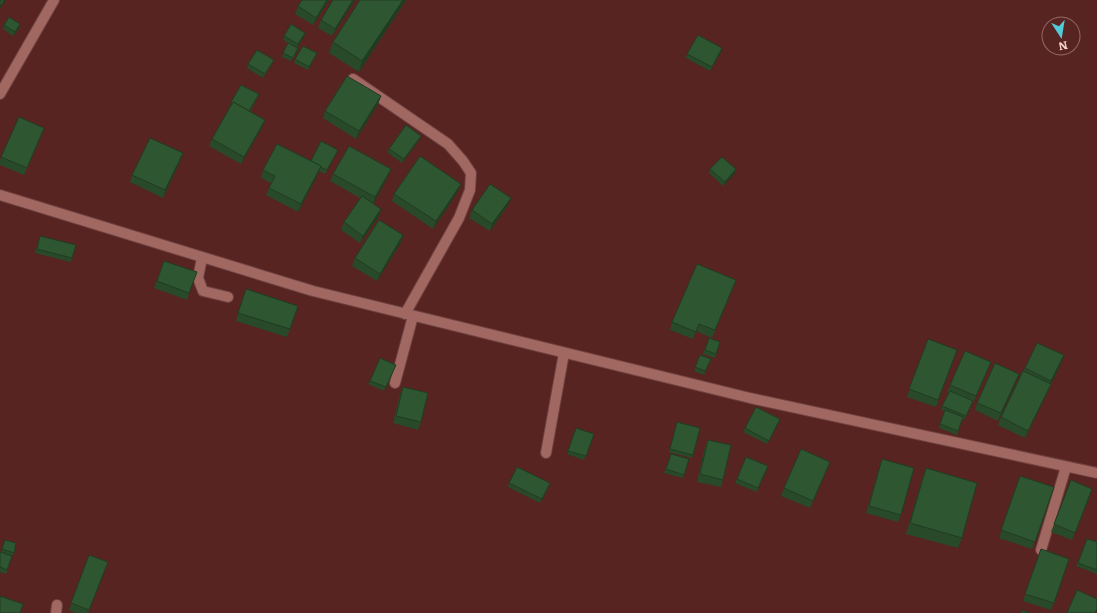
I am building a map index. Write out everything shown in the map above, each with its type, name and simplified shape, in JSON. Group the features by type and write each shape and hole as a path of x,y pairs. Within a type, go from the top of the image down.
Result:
{"street":[{"path":"0,94 54,0"},
{"path":"353,78 448,144 471,173 470,190 459,218 409,315 395,383"},
{"path":"0,195 313,291 750,398 1097,473"},
{"path":"202,258 198,278 203,291 228,297"},
{"path":"546,453 564,353"},
{"path":"1041,550 1066,467"}],"building":[{"path":"0,0 5,0 0,6"},
{"path":"302,0 327,0 316,18 298,6"},
{"path":"333,0 353,0 335,29 321,20"},
{"path":"360,0 403,0 362,61 333,42"},
{"path":"9,17 20,24 15,32 4,25"},
{"path":"291,24 305,33 298,44 284,36"},
{"path":"698,35 722,48 712,67 687,54"},
{"path":"288,43 298,48 293,58 283,53"},
{"path":"303,46 317,53 309,67 295,59"},
{"path":"257,50 274,60 265,74 248,64"},
{"path":"347,76 381,96 359,131 325,111"},
{"path":"241,85 259,94 249,111 231,102"},
{"path":"233,102 265,120 244,157 212,139"},
{"path":"19,117 44,128 27,168 1,157"},
{"path":"406,125 421,136 404,159 389,149"},
{"path":"150,138 183,153 165,190 132,175"},
{"path":"321,141 338,150 327,170 311,161"},
{"path":"277,144 321,166 301,204 269,188 275,176 263,170"},
{"path":"349,146 391,169 375,197 333,174"},
{"path":"420,156 461,184 436,221 394,194"},
{"path":"722,157 736,169 725,182 710,169"},
{"path":"490,184 511,198 492,224 472,210"},
{"path":"362,196 381,209 363,236 344,222"},
{"path":"379,220 403,235 380,274 355,258"},
{"path":"40,236 76,245 72,258 37,249"},
{"path":"164,261 197,272 189,293 157,281"},
{"path":"697,264 736,280 715,330 699,324 696,332 672,322"},
{"path":"246,289 298,306 290,329 238,313"},
{"path":"709,338 720,342 716,354 705,350"},
{"path":"928,339 957,350 938,400 909,389"},
{"path":"1037,343 1064,355 1051,381 1025,368"},
{"path":"965,351 991,362 976,396 950,385"},
{"path":"700,355 711,359 705,371 695,367"},
{"path":"380,358 396,365 386,387 370,381"},
{"path":"995,363 1019,374 1001,413 977,403"},
{"path":"1023,371 1051,384 1028,431 1001,417"},
{"path":"403,387 428,393 421,422 396,416"},
{"path":"950,391 973,401 966,416 942,406"},
{"path":"756,407 780,419 769,441 745,428"},
{"path":"945,410 963,417 958,431 940,424"},
{"path":"677,422 700,428 693,455 670,449"},
{"path":"576,428 594,434 586,456 568,451"},
{"path":"708,440 731,445 723,480 700,474"},
{"path":"801,449 830,462 813,501 784,488"},
{"path":"671,454 689,459 684,475 666,469"},
{"path":"746,457 768,466 758,488 737,479"},
{"path":"882,459 914,468 901,515 869,506"},
{"path":"517,467 550,483 542,499 509,483"},
{"path":"926,468 977,483 962,538 910,523"},
{"path":"1020,476 1054,487 1035,542 1001,530"},
{"path":"1071,480 1092,489 1075,533 1054,524"},
{"path":"1087,539 1097,542 1097,570 1078,563"},
{"path":"5,540 16,543 14,553 2,549"},
{"path":"1041,549 1069,559 1054,603 1025,594"},
{"path":"0,552 12,556 7,570 0,567"},
{"path":"89,555 108,562 89,610 71,603"},
{"path":"1077,590 1097,599 1097,609 1095,613 1067,613"},
{"path":"0,596 23,604 20,613 0,613"},
{"path":"1022,610 1029,613 1021,613"}]}
